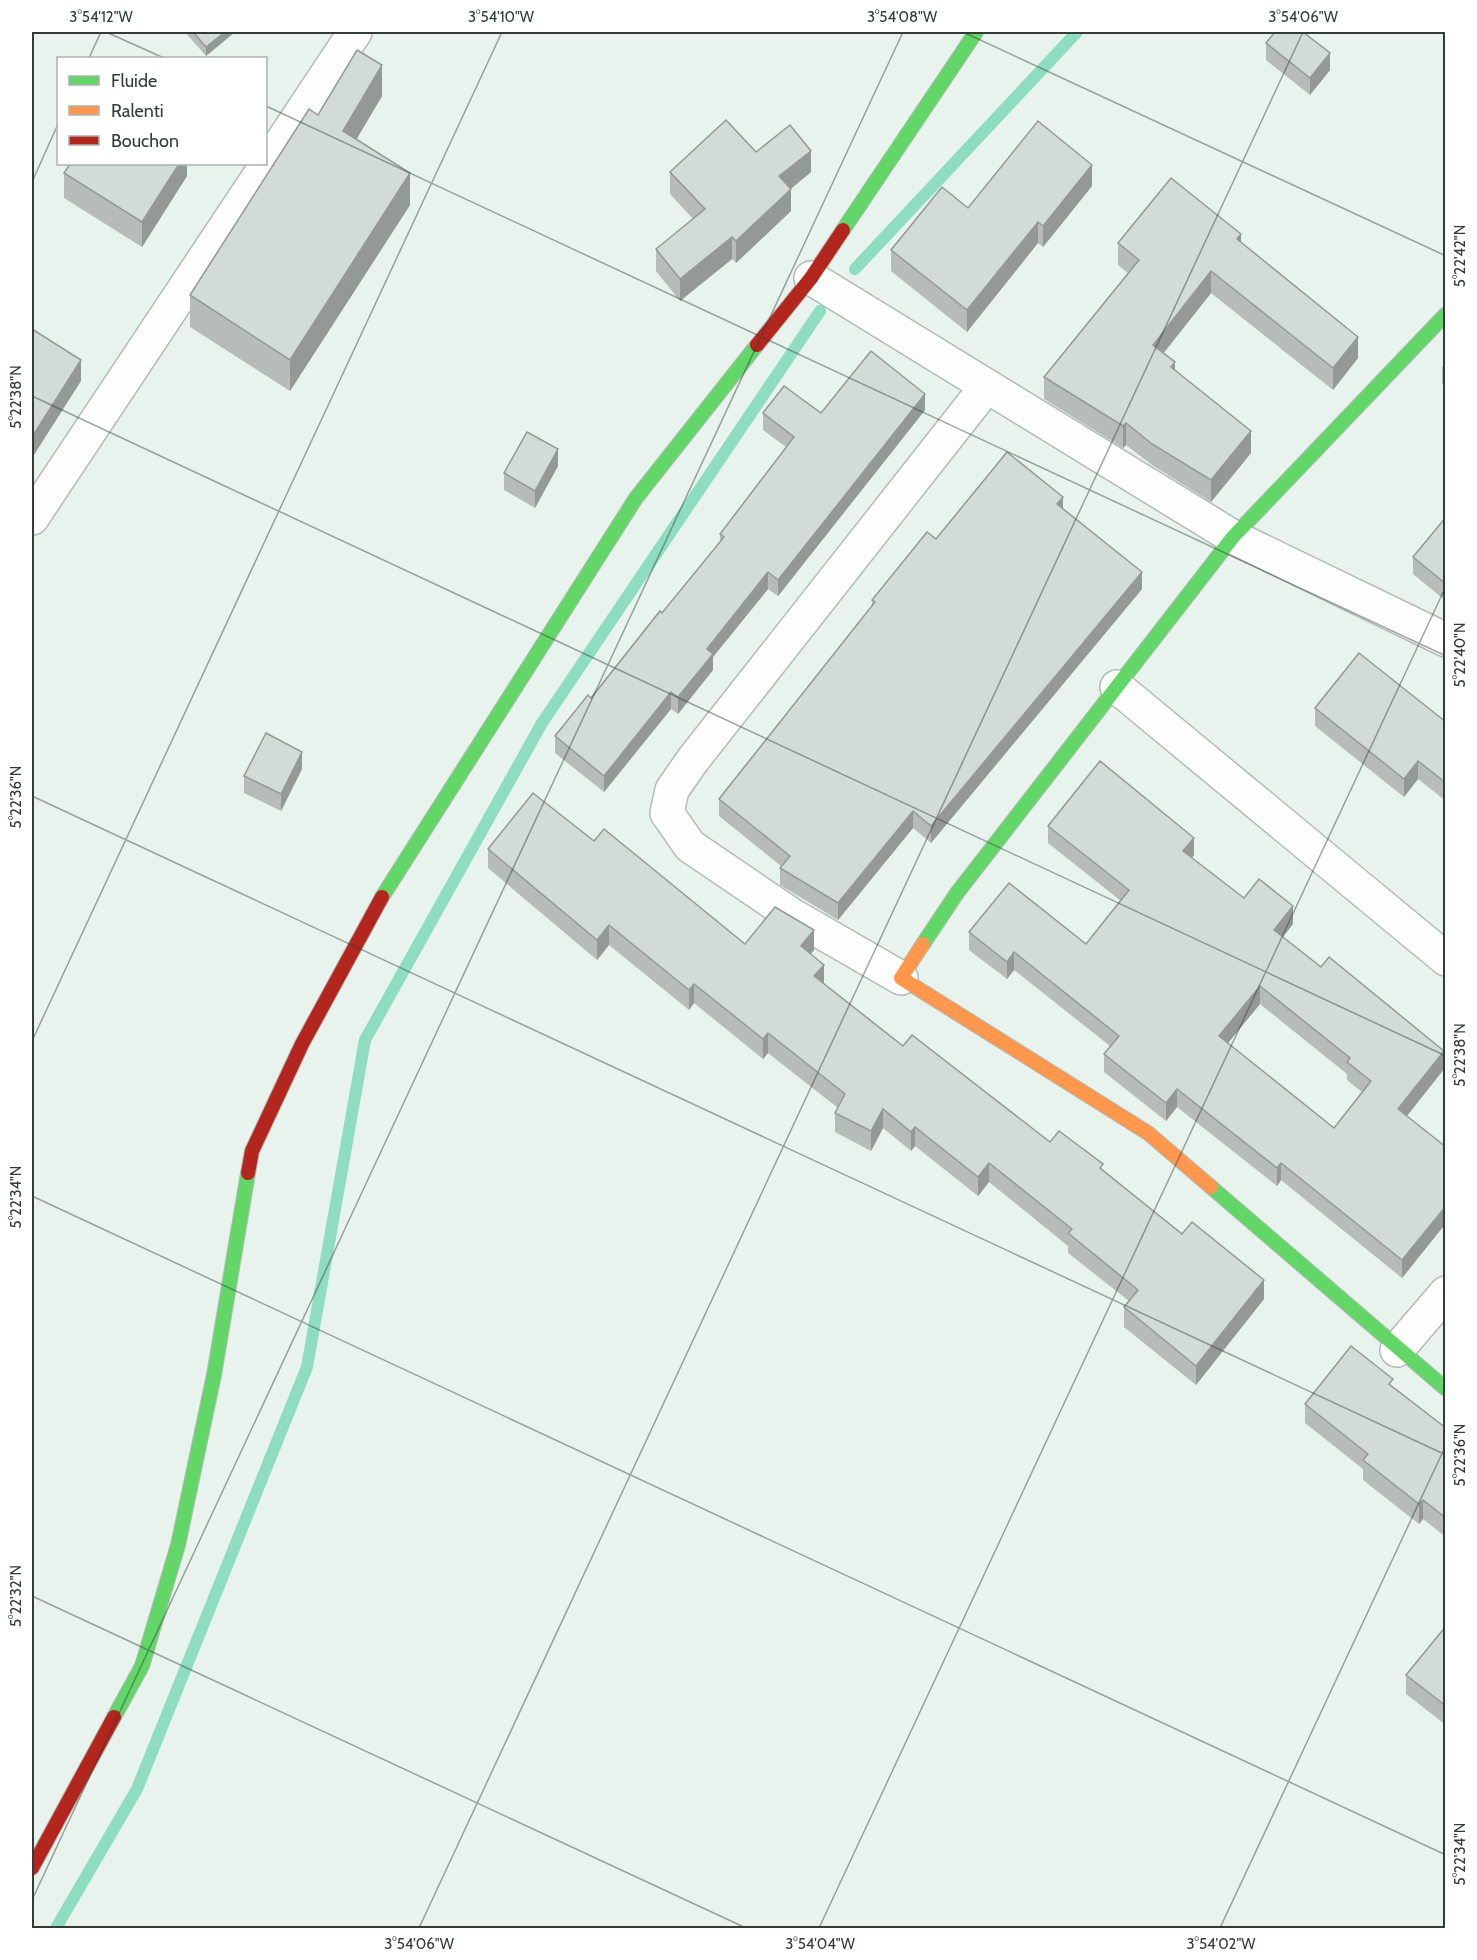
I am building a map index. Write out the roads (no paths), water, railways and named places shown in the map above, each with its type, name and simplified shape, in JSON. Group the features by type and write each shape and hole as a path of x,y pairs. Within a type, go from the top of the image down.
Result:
{"street":[{"path":"267,164 355,32"},
{"path":"32,1868 142,1666 178,1545 207,1409 252,1151 302,1044 396,872 636,498 811,278 975,32"},
{"path":"32,518 267,165"},
{"path":"811,278 1233,537 1446,640"},
{"path":"901,978 957,893 1233,537 1446,315"},
{"path":"987,386 692,761 672,790 667,813 690,846 790,914 901,978 1148,1133 1397,1350 1446,1389"},
{"path":"1117,687 1446,959"},
{"path":"1397,1350 1446,1293"}],"waterway":[{"path":"855,269 1077,32"},
{"path":"56,1928 137,1789 307,1367 365,1040 542,723 820,311"}]}
